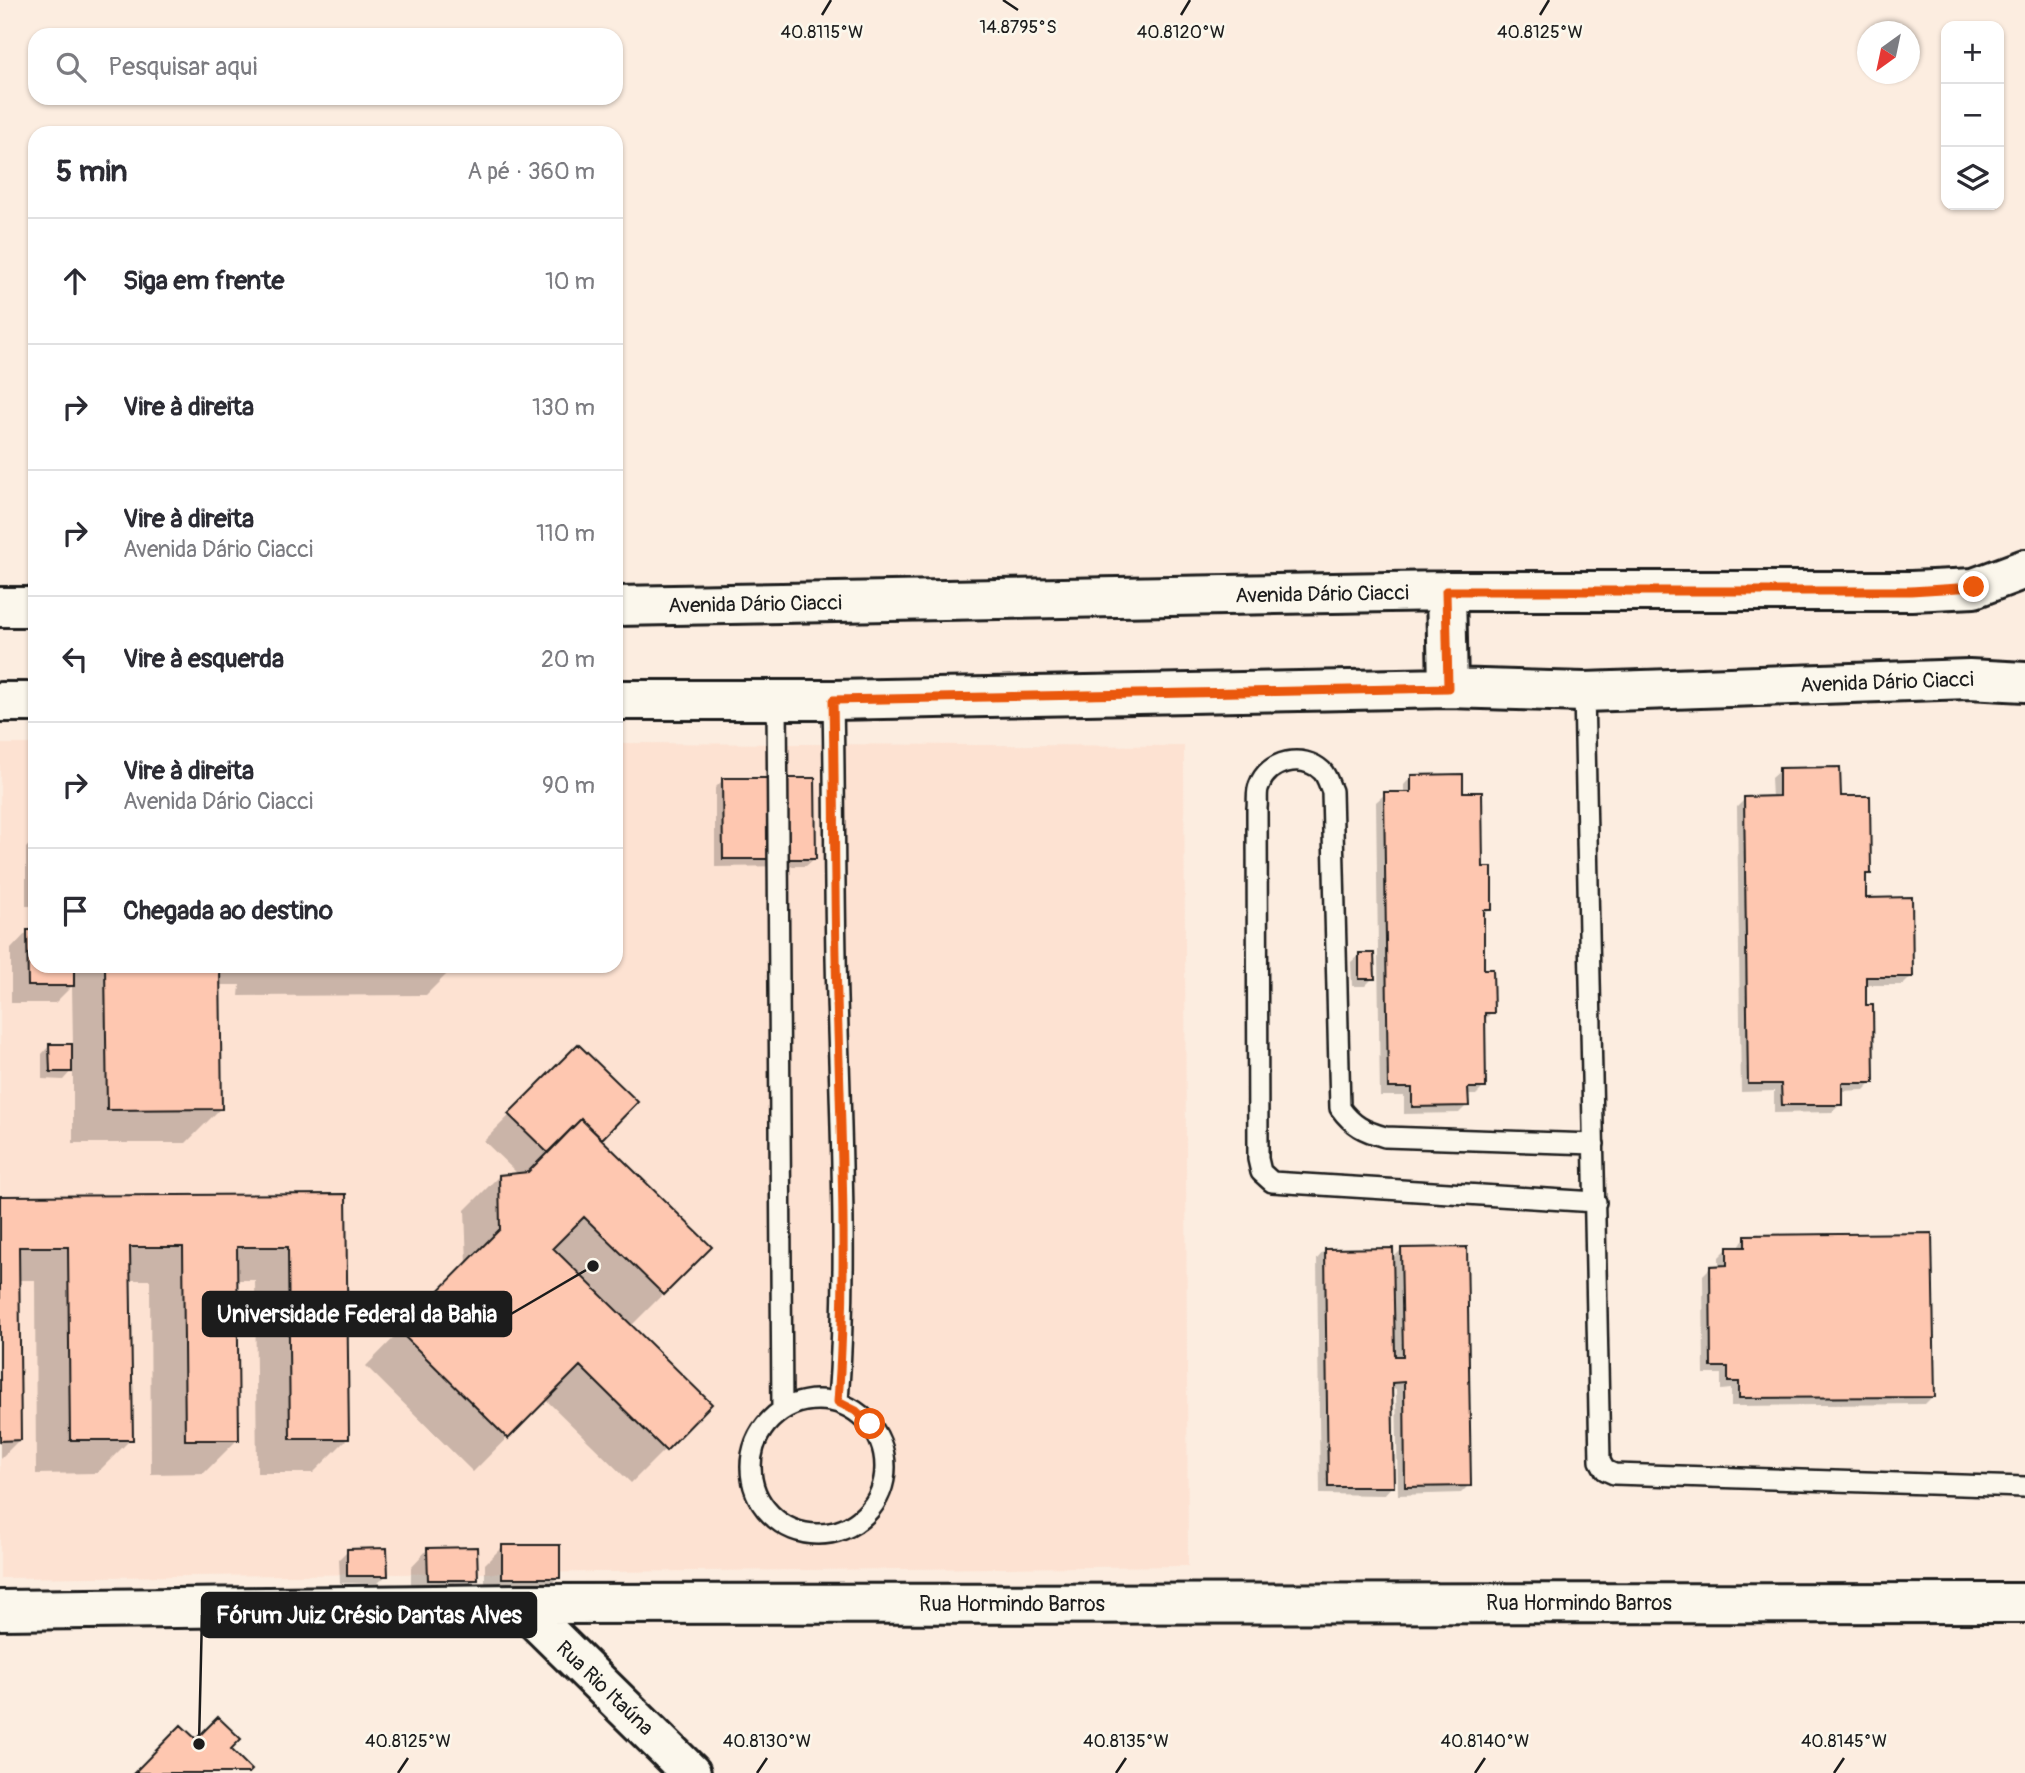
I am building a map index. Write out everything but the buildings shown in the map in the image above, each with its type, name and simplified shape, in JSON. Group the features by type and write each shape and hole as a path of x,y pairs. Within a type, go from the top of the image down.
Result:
{"street":[{"name":"Avenida Dário Ciacci","path":"623,606 1446,591 1911,591 1974,587 2025,569"},
{"path":"1446,591 1448,688"},
{"path":"0,607 28,607"},
{"name":"Avenida Dário Ciacci","path":"623,700 833,700 1448,688 1584,692 1969,679 2025,682"},
{"path":"0,702 28,702"},
{"name":"Rua Hormindo Barros","path":"0,1611 519,1604 2025,1603"},
{"name":"Rua Rio Itaúna","path":"519,1604 691,1773"}],"lane":[{"path":"1584,692 1600,1461 1605,1470 1614,1474 2025,1487"},
{"path":"778,700 782,1409"},
{"path":"833,700 836,965 843,1150 843,1333 838,1402"},
{"path":"1594,1144 1385,1137 1362,1131 1350,1122 1340,1108 1332,791 1324,773 1308,762 1277,764 1259,786 1257,808 1258,1159 1265,1178 1272,1182 1596,1202"},
{"path":"819,1399 838,1402 856,1411 870,1424 881,1440 886,1459 885,1478 869,1513 845,1529 817,1535 798,1531 780,1523 766,1510 756,1494 751,1475 751,1456 757,1437 782,1409 800,1401 819,1399"}],"shaded area":[{"path":"623,743 1184,746 1188,1566 0,1578 0,744 28,744 28,973 623,973"}],"place":[{"name":"Universidade Federal da Bahia","path":"593,1266"},
{"name":"Fórum Juiz Crésio Dantas Alves","path":"199,1744"}],"route":[{"path":"870,1424 856,1411 838,1402 843,1333 843,1150 836,965 833,700 1448,688 1446,591 1911,591 1974,587"}]}
